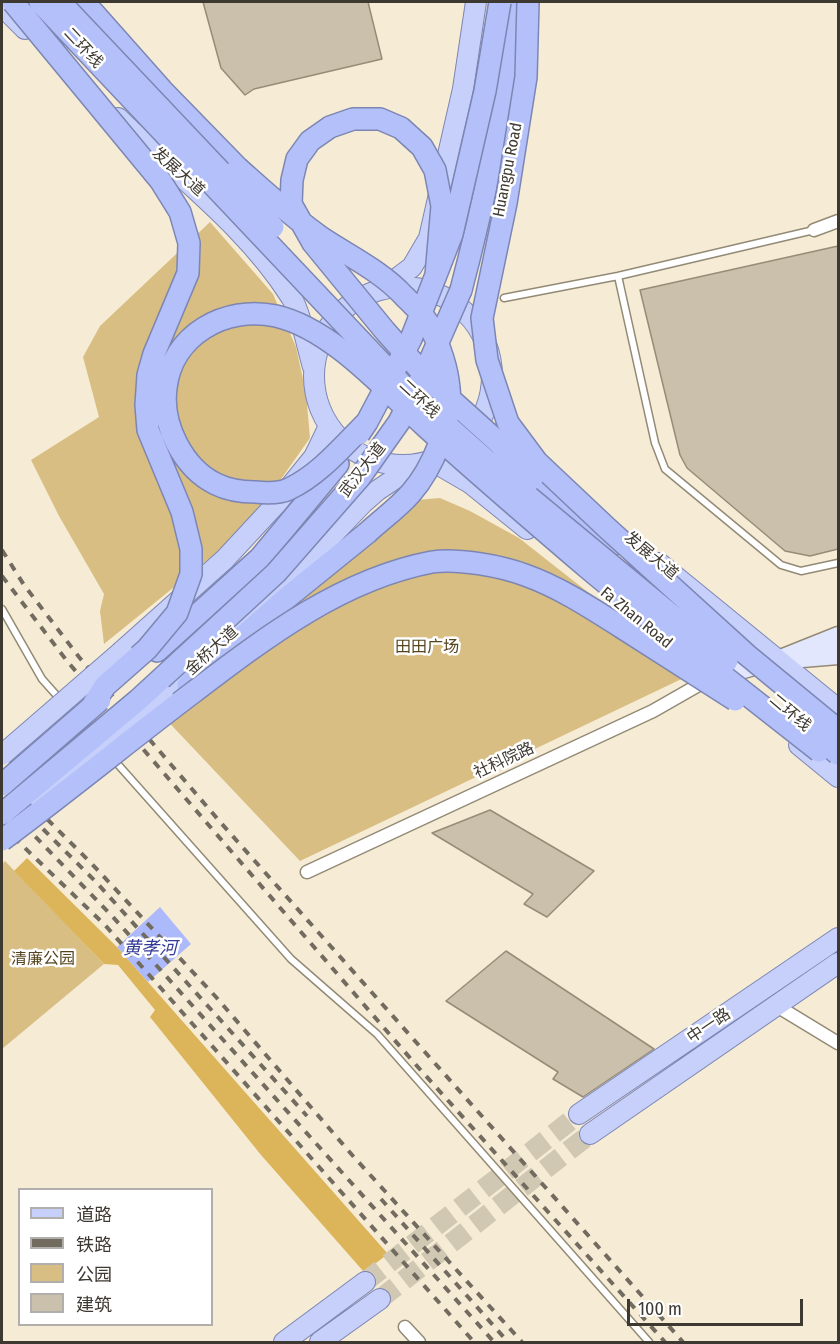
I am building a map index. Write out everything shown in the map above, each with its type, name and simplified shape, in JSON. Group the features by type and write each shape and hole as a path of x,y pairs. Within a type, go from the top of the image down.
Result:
{"highway":[{"path":"13,2 160,180 180,212 189,243 188,273 154,354 148,375 146,405 148,430 182,512 191,549 191,574 177,613 147,649 105,686 91,708"},
{"name":"二环线","path":"40,2 407,390 512,483 829,753"},
{"name":"二环线","path":"60,2 413,374 532,479 838,730"},
{"path":"84,2 162,90 238,168 278,204 320,236 376,272 402,294 427,321 444,363 450,390 441,439 430,467 411,493 367,533 214,661 114,752"},
{"name":"武汉大道","path":"2,785 260,558 338,464 367,422 411,339 452,234 485,91 500,2"},
{"name":"武汉大道","path":"2,814 138,700 276,573 360,477 399,422 428,365 461,290 480,215 521,2"},
{"path":"528,2 526,77 506,203 482,318 487,360 496,391 508,423 537,462 747,655"},
{"path":"436,275 442,206 435,170 422,147 401,128 380,119 353,119 330,127 310,141 297,159 292,180 291,204 313,243 378,323 429,380 499,443 532,479"},
{"path":"367,422 320,468 287,491 240,492 217,485 201,474 186,458 172,434 165,411 166,387 172,364 186,342 206,326 225,317 249,314 276,316 303,327 343,351 427,428 593,573 829,753 838,768"},
{"path":"2,840 47,807 114,752 284,626 345,592 387,573 434,562 479,563 525,575 583,603 829,753"}],"main road":[{"path":"93,2 208,130 363,296"},
{"path":"384,288 408,286 432,291 453,302 471,318 483,338 490,357 492,377 489,399 481,419 468,437 452,451 425,462 392,465 367,458 346,445 329,426 316,398 314,367 321,338 339,313 363,296 384,288 412,267 429,238 463,89 477,2"},
{"name":"Huangpu Road","path":"483,338 481,312 483,295 539,2"},
{"name":"发展大道","path":"2,6 124,124 217,207 292,298 314,367"},
{"name":"发展大道","path":"492,377 507,410 537,450 569,483 639,546 838,709"},
{"path":"2,755 225,559 276,504 314,457 329,426"},
{"name":"Fa Zhan Road","path":"425,462 470,483 638,620 838,777"},
{"name":"金桥大道","path":"2,832 163,695 288,581 363,503 378,490 425,462"},
{"path":"712,678 778,660 838,636"},
{"path":"778,660 838,655"},
{"name":"中一路","path":"579,1114 838,938"},
{"name":"中一路","path":"590,1134 838,963"},
{"path":"284,1342 365,1282"},
{"path":"320,1342 380,1299"}],"street":[{"path":"814,230 838,221"},
{"name":"社科院路","path":"307,872 653,711 712,678"},
{"path":"777,1006 838,1043"},
{"path":"405,1327 419,1342"}],"lane":[{"path":"504,298 618,276 814,230"},
{"path":"618,276 655,443 665,469 781,565 801,571 838,563"},
{"path":"2,609 42,679 291,959 377,1034 649,1342"}],"green space":[{"path":"210,222 273,294 296,347 306,393 310,438 262,506 221,549 104,644 100,611 104,594 59,516 31,460 99,417 83,357 100,326"},
{"name":"田田广场","path":"440,498 470,511 519,538 692,674 300,861 158,711 405,501"},
{"name":"清廉公园","path":"5,861 104,964 2,1049 2,864"}],"shaded area":[{"path":"27,858 117,947 388,1254 364,1272 261,1155 150,1017 155,1010 118,965 104,964 14,871"}],"water":[{"name":"黄孝河","path":"160,907 191,944 148,982 117,947"}],"building":[{"path":"203,2 368,2 382,59 254,89 245,95 221,68"},
{"path":"838,246 838,549 810,556 785,551 687,468 680,455 640,290"},
{"path":"490,810 594,871 547,917 524,904 533,894 432,833"},
{"path":"506,951 654,1049 583,1097 553,1079 558,1072 446,1001"}],"tunnel":[{"path":"365,1282 579,1114"},
{"path":"380,1299 590,1134"}],"railway":[{"path":"2,550 24,585 79,657 221,823 683,1342"},
{"path":"2,576 67,661 417,1066 665,1342"},
{"path":"2,774 92,864 216,997 353,1156 522,1342"},
{"path":"2,802 113,917 494,1342"},
{"path":"2,826 105,925 474,1342"},
{"path":"43,829 97,883 307,1116"},
{"path":"381,1199 508,1342"}]}
